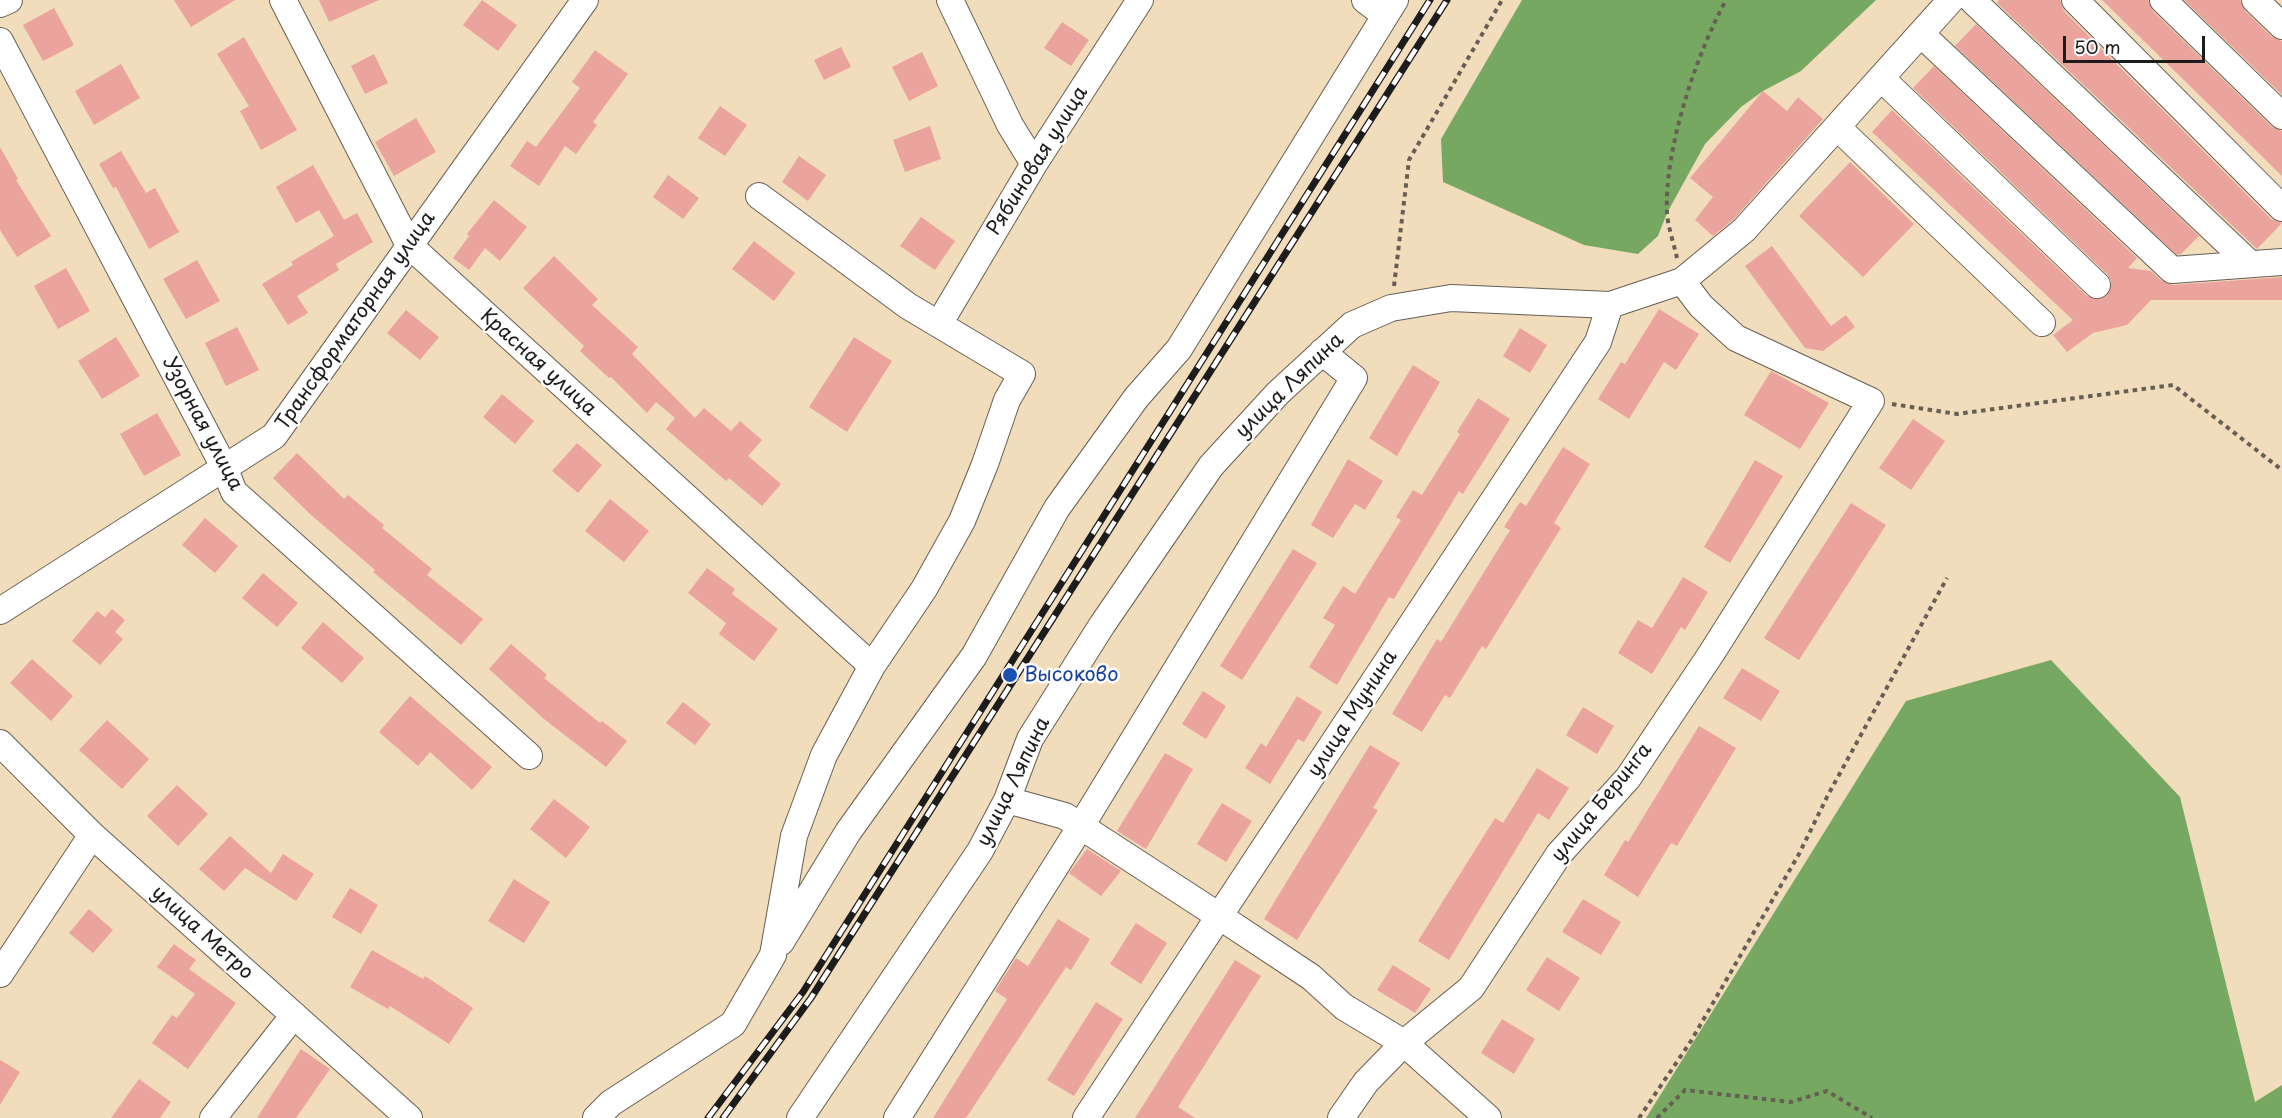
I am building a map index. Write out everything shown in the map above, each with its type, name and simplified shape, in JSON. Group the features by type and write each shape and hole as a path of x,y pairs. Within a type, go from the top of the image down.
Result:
{"street":[{"path":"0,4 9,0"},
{"name":"Красная улица","path":"283,0 409,245 872,666"},
{"name":"Трансформаторная улица","path":"0,611 274,436 585,0"},
{"path":"950,0 1010,125 1034,164"},
{"name":"Рябиновая улица","path":"939,324 1034,164 1140,0"},
{"path":"1610,305 1682,281 1744,230 1952,0"},
{"path":"1972,0 2249,263"},
{"path":"2075,0 2282,208"},
{"path":"2163,0 2282,116"},
{"path":"2255,0 2282,26"},
{"path":"596,1118 611,1103 732,1024 848,832 974,656 1057,508 1136,398 1179,349 1382,5"},
{"path":"1921,34 2172,270 2282,262"},
{"name":"Узорная улица","path":"0,41 224,466 234,492 529,756"},
{"path":"1881,78 2097,285"},
{"path":"1837,127 2042,323"},
{"path":"759,196 908,306 1022,374 1006,400 986,464 962,521 924,589 872,666 824,755 794,836 773,955"},
{"path":"1682,281 1701,306 1736,338 1871,401"},
{"name":"улица Ляпина","path":"800,1118 974,861 1007,800 1030,739 1102,625 1211,466 1278,393 1352,325 1391,308 1450,298 1610,305"},
{"name":"улица Мунина","path":"1086,1118 1598,342 1610,305"},
{"path":"897,1118 1081,826 1354,378 1322,352"},
{"name":"улица Беринга","path":"1341,1118 1366,1082 1404,1043 1471,988 1559,854 1628,778 1717,646 1871,401"},
{"name":"улица Метро","path":"0,743 92,835 409,1118"},
{"path":"1007,800 1065,816 1219,916 1311,977 1344,1007 1404,1043 1488,1117"},
{"path":"0,974 92,835"},
{"path":"213,1118 294,1015"}],"path":[{"path":"1391,308 1409,160 1502,0"},
{"path":"1682,281 1667,213 1674,137 1711,28 1726,0"},
{"path":"1871,401 1957,414 2173,385 2282,470"},
{"path":"1639,1118 1691,1041 1799,854 1828,795 1947,578"},
{"path":"1657,1118 1685,1090 1791,1102 1827,1091 1872,1118"}],"green space":[{"path":"1522,0 1876,0 1801,71 1763,91 1741,107 1705,144 1667,213 1658,236 1638,254 1584,245 1443,182 1441,139"},
{"path":"2051,660 2180,797 2255,1102 2282,1085 2282,1118 1646,1118 1906,701"}],"building":[{"path":"174,0 235,0 191,27"},
{"path":"319,0 379,0 329,22"},
{"path":"482,0 517,25 498,51 463,25"},
{"path":"1999,0 2060,0 2064,11 2271,219 2282,223 2257,249 1997,3"},
{"path":"2102,0 2148,0 2153,11 2272,127 2282,131 2282,176"},
{"path":"2184,0 2240,0 2245,11 2272,37 2282,41 2282,95"},
{"path":"54,8 74,45 43,61 23,25"},
{"path":"1062,22 1089,40 1071,66 1044,48"},
{"path":"1976,24 2199,236 2181,254 2177,255 1955,46"},
{"path":"244,37 297,130 261,150 240,111 249,106 217,54"},
{"path":"841,47 851,67 824,80 814,60"},
{"path":"595,50 628,74 593,122 597,125 576,154 565,146 539,186 510,166 527,141 536,147 580,88 572,82"},
{"path":"922,52 938,86 909,101 892,67"},
{"path":"374,54 388,83 365,94 351,66"},
{"path":"121,64 140,98 94,125 75,91"},
{"path":"1934,66 2137,258 2128,268 2151,271 2162,281 2173,285 2282,277 2282,300 2151,300 2127,325 2093,333 2067,352 2053,335 2073,320 1872,132 1892,110 2087,296 2101,299 2108,295 2111,281 2107,274 1913,88"},
{"path":"1763,91 1787,111 1798,97 1823,119 1734,219 1713,236 1695,220 1713,197 1690,178"},
{"path":"720,106 747,125 725,156 698,138"},
{"path":"416,118 436,152 394,176 375,142"},
{"path":"930,126 941,159 905,172 893,140"},
{"path":"0,147 18,179 16,180 51,236 17,257 0,230"},
{"path":"121,151 146,193 155,188 179,232 149,249 116,187 113,188 99,164"},
{"path":"799,156 826,175 808,201 782,182"},
{"path":"1850,162 1914,224 1863,277 1799,216"},
{"path":"313,165 344,220 357,213 373,242 336,264 339,270 297,296 308,313 288,325 262,284 293,265 291,262 334,236 319,210 296,223 276,187"},
{"path":"668,175 699,198 683,219 653,197"},
{"path":"494,200 527,227 500,261 485,248 469,270 453,258 469,236 467,234"},
{"path":"921,217 955,241 935,270 900,246"},
{"path":"754,241 795,273 774,301 732,269"},
{"path":"1772,246 1831,326 1846,315 1855,327 1823,351 1805,348 1745,266"},
{"path":"554,256 598,299 592,305 638,347 632,354 695,418 704,408 731,431 740,421 762,440 748,456 781,484 762,506 729,478 726,481 666,429 675,418 656,402 647,413 611,377 609,378 580,351 584,346 523,288"},
{"path":"197,260 220,301 186,319 163,279"},
{"path":"66,268 90,311 58,329 34,286"},
{"path":"1659,309 1699,334 1676,370 1664,362 1629,419 1598,399 1621,362 1625,364"},
{"path":"406,310 439,337 420,360 387,333"},
{"path":"237,327 259,370 226,386 205,343"},
{"path":"1520,328 1547,345 1530,373 1503,356"},
{"path":"116,337 140,376 102,399 78,361"},
{"path":"854,337 892,361 847,432 809,407"},
{"path":"1413,365 1440,382 1397,456 1369,438"},
{"path":"1771,371 1829,403 1800,449 1744,415"},
{"path":"502,394 534,421 515,444 483,417"},
{"path":"1478,398 1510,419 1463,494 1459,491 1394,599 1389,597 1337,685 1309,667 1335,625 1323,618 1343,586 1355,594 1401,520 1396,517 1413,490 1422,495 1460,434 1457,432"},
{"path":"157,413 181,455 144,476 120,434"},
{"path":"1913,419 1945,441 1911,490 1879,468"},
{"path":"577,443 602,465 578,493 552,471"},
{"path":"1563,447 1590,464 1554,523 1561,528 1486,649 1482,646 1450,698 1445,695 1422,732 1392,714 1437,639 1441,642 1510,530 1504,527 1520,502 1526,506"},
{"path":"297,453 344,499 348,495 384,525 382,528 432,569 427,575 483,619 461,645 373,572 375,570 310,514 273,478"},
{"path":"1348,459 1383,481 1365,510 1355,504 1333,538 1311,525"},
{"path":"1755,460 1783,476 1730,563 1704,547"},
{"path":"610,499 649,531 624,562 585,531"},
{"path":"1851,503 1886,525 1799,660 1764,638"},
{"path":"205,518 238,546 215,573 182,545"},
{"path":"1293,549 1317,563 1242,680 1220,666"},
{"path":"707,568 735,589 732,594 778,629 754,661 719,634 726,623 688,593"},
{"path":"263,573 298,603 277,627 242,598"},
{"path":"1683,577 1708,592 1685,630 1681,627 1652,674 1618,653 1638,620 1652,628"},
{"path":"112,609 125,620 115,632 123,639 100,665 72,641 97,611 105,617"},
{"path":"323,622 364,658 342,683 301,648"},
{"path":"511,644 547,675 544,678 600,723 602,721 627,741 606,767 544,719 489,669"},
{"path":"32,659 73,696 51,721 10,683"},
{"path":"1742,668 1780,691 1761,721 1723,698"},
{"path":"1203,691 1226,706 1206,739 1182,724"},
{"path":"410,696 492,767 472,790 430,752 418,766 379,732"},
{"path":"1297,696 1322,712 1304,742 1298,739 1270,784 1245,768 1261,743 1266,747"},
{"path":"683,702 711,724 695,745 666,723"},
{"path":"1583,707 1614,726 1597,754 1566,735"},
{"path":"107,720 149,759 122,789 79,750"},
{"path":"1699,726 1736,748 1677,846 1671,843 1638,897 1604,875 1625,840 1628,842"},
{"path":"1370,745 1400,763 1373,808 1378,810 1297,940 1264,919"},
{"path":"1165,753 1193,769 1146,849 1117,831"},
{"path":"1537,768 1569,788 1549,820 1538,813 1449,960 1418,941 1495,818 1503,823"},
{"path":"177,785 208,814 178,846 147,816"},
{"path":"554,799 590,827 566,858 530,829"},
{"path":"1222,803 1252,821 1226,862 1197,844"},
{"path":"230,836 271,873 283,854 314,874 296,901 245,868 224,891 199,869"},
{"path":"1087,849 1121,871 1101,896 1069,873"},
{"path":"514,879 550,902 524,943 488,921"},
{"path":"350,888 378,905 361,934 332,917"},
{"path":"1583,899 1621,922 1601,955 1562,932"},
{"path":"89,909 113,930 93,953 69,933"},
{"path":"1058,919 1090,939 1071,970 1066,967 966,1118 933,1118 1007,999 995,991 1016,958 1028,966"},
{"path":"1136,923 1167,943 1141,984 1110,964"},
{"path":"174,944 196,960 189,969 236,1003 188,1069 152,1043 172,1015 177,1018 195,994 157,967"},
{"path":"372,950 423,979 425,976 473,1008 449,1044 390,1006 388,1009 350,987"},
{"path":"1547,957 1580,978 1559,1011 1526,990"},
{"path":"1235,960 1261,976 1178,1107 1195,1118 1135,1118"},
{"path":"1393,965 1431,989 1415,1013 1377,990"},
{"path":"1096,1002 1123,1019 1074,1096 1047,1080"},
{"path":"1502,1019 1535,1039 1514,1074 1481,1053"},
{"path":"301,1049 330,1069 296,1118 257,1118"},
{"path":"0,1060 20,1072 0,1105"},
{"path":"139,1079 171,1102 160,1118 111,1118"}],"railway":[{"path":"708,1118 803,992 1430,0"},
{"path":"723,1118 811,998 1447,0"}],"place":[{"name":"Высоково","path":"1010,675"}]}
